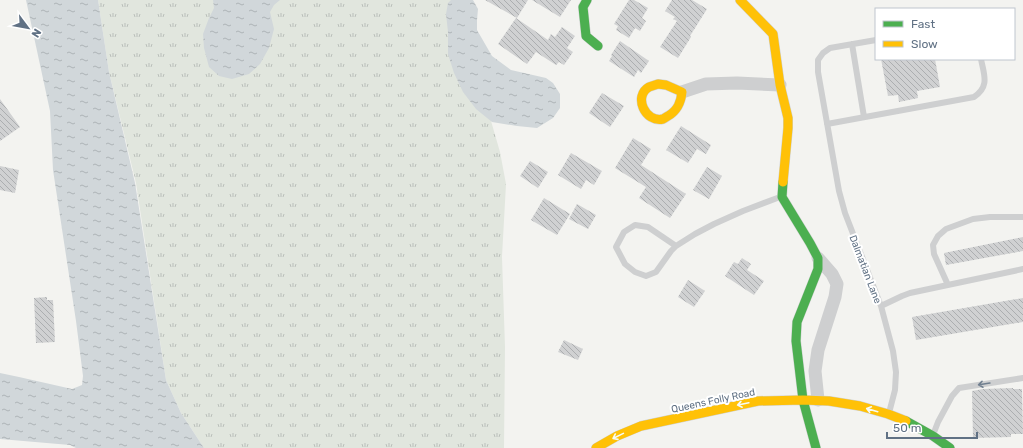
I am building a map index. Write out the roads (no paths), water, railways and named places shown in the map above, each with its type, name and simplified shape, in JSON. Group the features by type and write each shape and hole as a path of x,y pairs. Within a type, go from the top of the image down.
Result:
{"street":[{"path":"587,0 583,7 586,36 598,46"},
{"path":"740,0 773,34 780,85 788,118 782,196 818,258 832,274 837,284 835,297 818,350 815,371 818,400"},
{"path":"682,92 681,102 668,117 655,119 650,117 644,111 641,98 644,90 652,85 666,85 682,92 706,84 737,83 780,85"},
{"path":"816,448 802,400 796,341 798,322 805,300 818,269 818,258"},
{"name":"Queens Folly Road","path":"596,448 617,436 641,426 758,401 802,400 828,401 860,406 888,414 933,436 950,448"}],"lane":[{"path":"864,117 852,44 875,40"},
{"name":"Dalmatian Lane","path":"852,44 830,48 823,53 818,60 818,72 839,191 845,213 881,306 893,350 896,372 895,390 888,414"},
{"path":"827,124 974,96 980,92 985,82 981,60"},
{"path":"676,246 648,227 634,225 624,232 616,247 625,264 634,272 646,276 656,272 676,246 695,234 743,211 782,196"},
{"path":"948,285 934,254 933,245 938,236 946,229 973,219 990,217 1023,217"},
{"path":"881,306 910,293 1023,269"},
{"path":"933,436 941,415 952,396 959,388 1023,378"}],"water":[{"path":"26,0 98,0 109,72 135,183 166,380 181,413 204,448 76,448 70,445 0,439 0,373 72,389 82,385 83,376 53,170 50,111"},
{"path":"213,0 280,0 274,5 270,12 274,29 269,48 260,64 249,74 232,79 219,76 209,67 204,48 203,34 214,8"},
{"path":"451,0 473,0 478,9 477,30 492,56 511,70 546,78 553,83 560,94 560,108 553,118 537,128 517,126 492,122 476,109 463,92 454,73 448,54 446,14 448,3"}]}
